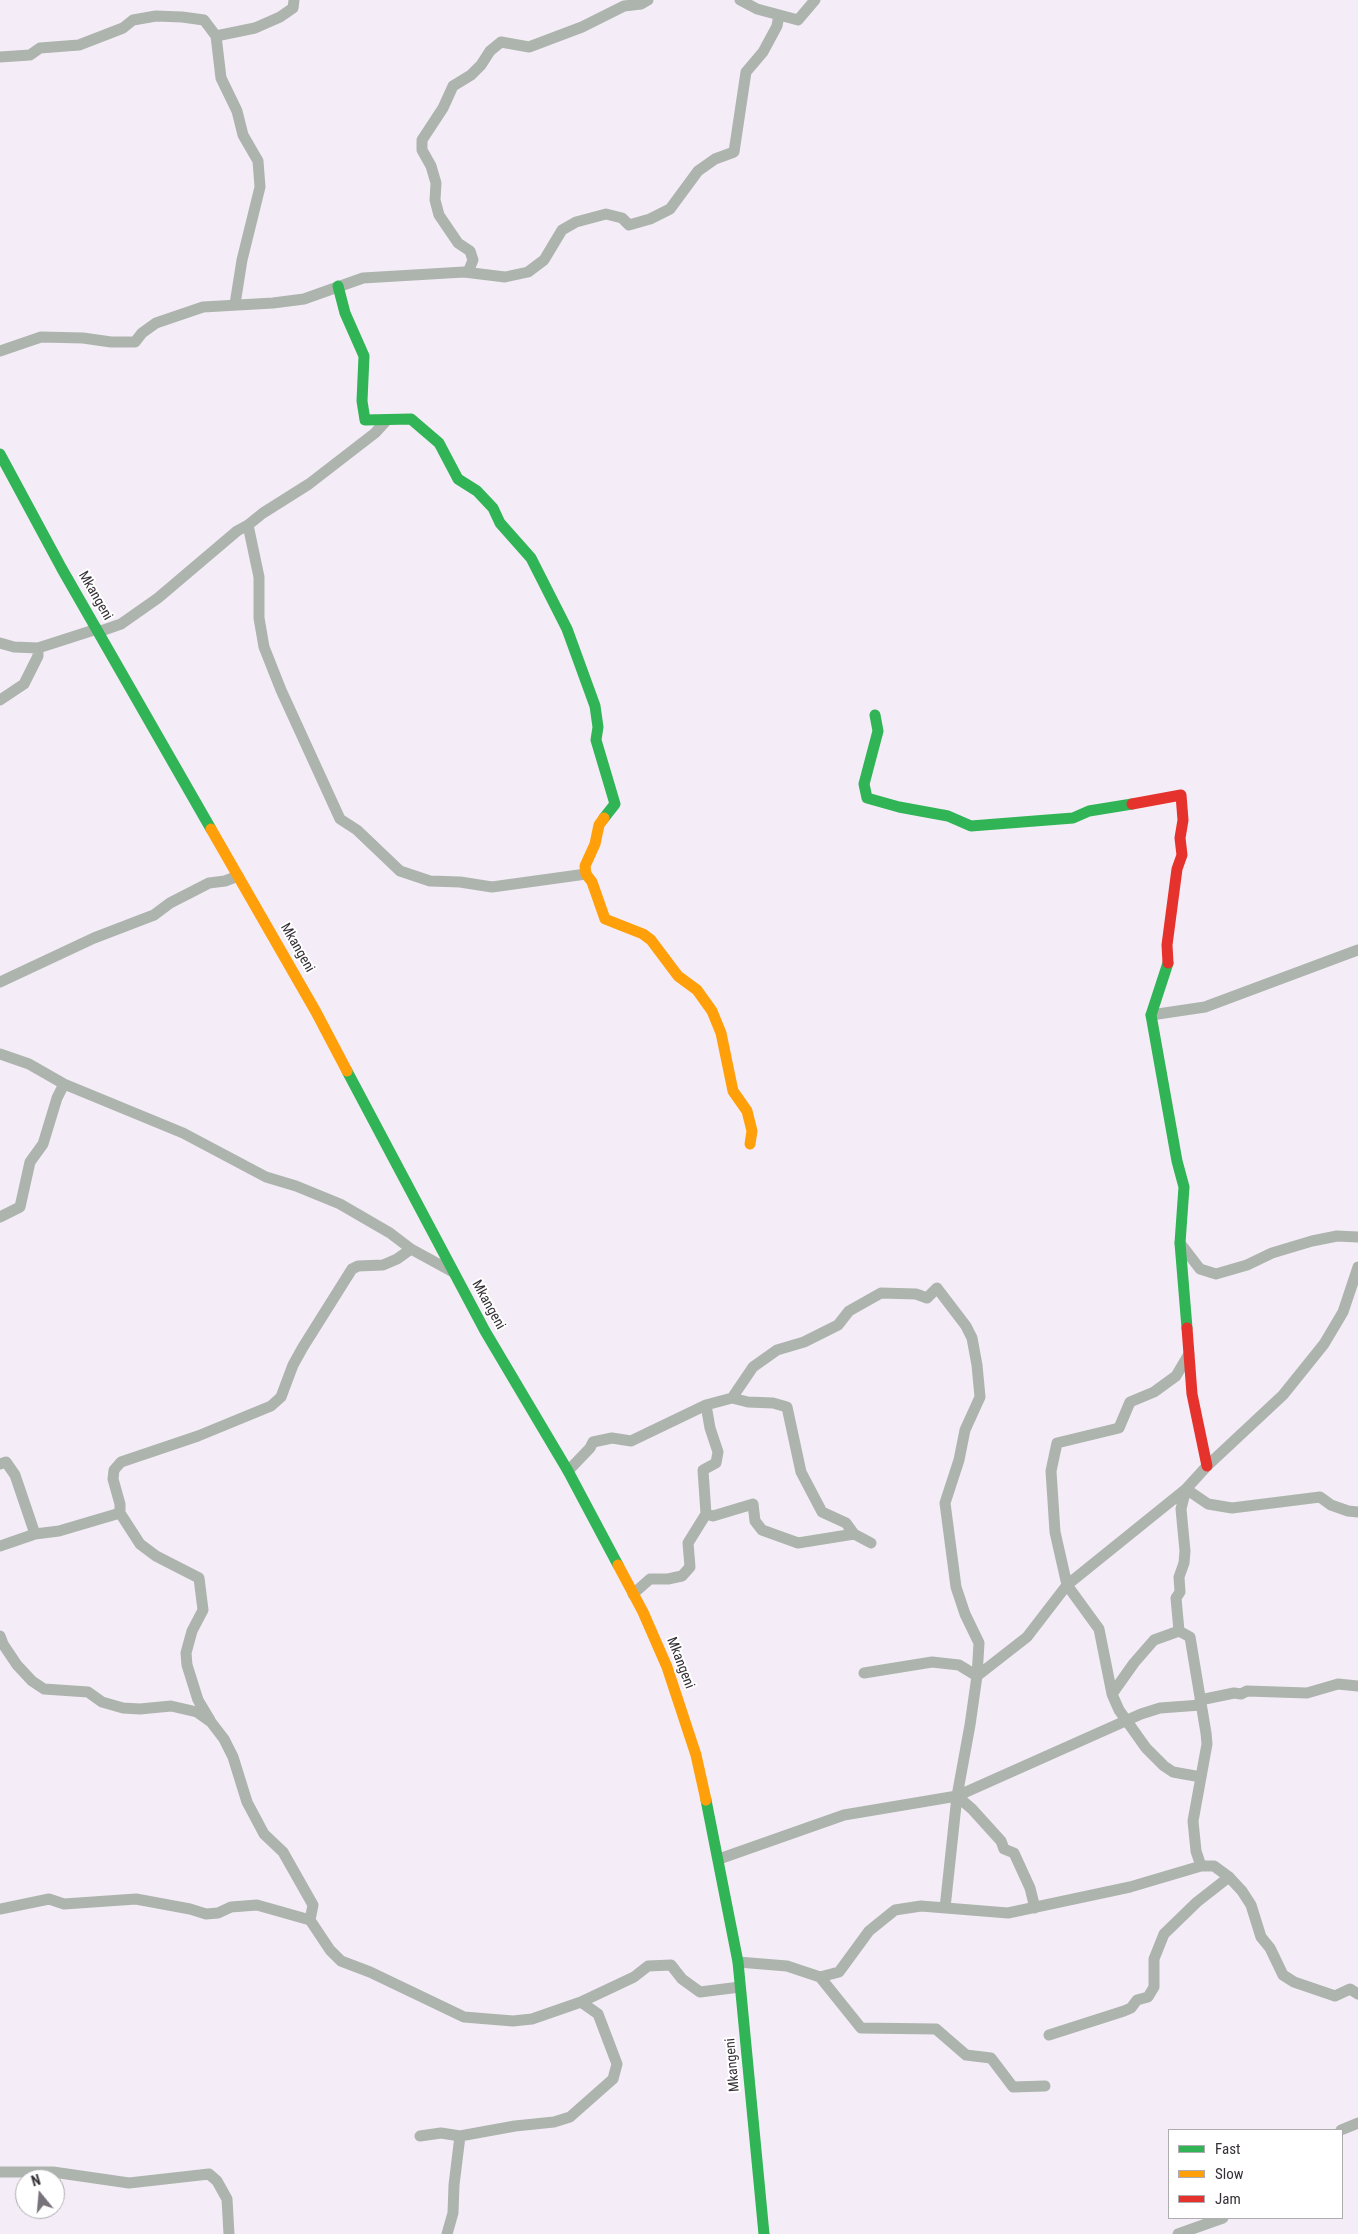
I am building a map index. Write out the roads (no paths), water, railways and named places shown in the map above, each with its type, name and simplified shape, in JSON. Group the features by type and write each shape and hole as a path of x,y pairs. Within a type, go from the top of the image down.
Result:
{"street":[{"path":"216,36 255,28 280,17 293,8 294,0"},
{"path":"468,272 473,260 470,251 458,243 439,215 436,200 436,183 431,166 422,150 422,140 443,108 453,86 471,75 481,65 490,51 501,42 529,47 565,35 624,6 641,4 648,0"},
{"path":"740,0 757,9 798,20 815,0"},
{"path":"0,351 41,337 135,342 142,333 156,324 203,307 273,303 304,299 363,278 468,272 505,277 528,272 544,260 562,230 576,222 606,214 622,218 629,225 650,220 670,209 698,171 715,159 734,152 746,72 763,52 777,26 779,15"},
{"path":"0,57 30,55 40,48 79,45 123,28 133,20 156,16 182,16 204,20 216,36 221,78 237,111 243,135 258,161 260,187 242,260 235,304"},
{"path":"338,286 345,313 364,356 362,401 365,420 411,419 425,429 439,443 458,479 477,492 492,508 500,523 531,558 567,629 595,706 598,727 596,740 615,804 599,825 596,844 585,866 586,874 592,882 605,919 643,934 651,940 678,976 697,990 712,1011 721,1033 733,1091 747,1111 752,1131 750,1144"},
{"path":"0,642 14,647 38,648 121,624 158,598 237,531 248,526 263,513 309,484 376,433 386,421"},
{"name":"Mkangeni","path":"0,454 97,630 316,1012 427,1218 485,1331 568,1471 634,1594 667,1667 694,1748 719,1859 738,1962 764,2234"},
{"path":"248,526 259,576 259,618 264,647 281,690 340,819 357,830 400,871 430,881 460,882 492,887 586,874"},
{"path":"0,700 24,684 38,656 38,648"},
{"path":"875,715 878,731 864,784 867,798 926,813 948,816 971,826 1073,818 1088,811 1181,795 1183,820 1180,838 1182,855 1177,869 1167,945 1169,960 1151,1014 1177,1161 1184,1187 1180,1243 1192,1394 1207,1466"},
{"path":"0,982 101,935 154,915 170,903 209,883 226,881 238,876"},
{"path":"1151,1014 1205,1007 1358,950"},
{"path":"0,1054 30,1064 64,1084 183,1134 266,1177 296,1186 340,1204 390,1233 411,1249 454,1272"},
{"path":"0,1217 20,1207 30,1162 43,1144 57,1098 64,1084"},
{"path":"1180,1243 1200,1269 1216,1274 1247,1265 1272,1253 1312,1241 1337,1236 1358,1237"},
{"path":"310,1920 313,1906 283,1852 264,1834 247,1802 233,1757 224,1739 198,1700 187,1665 186,1652 192,1631 203,1610 199,1578 156,1556 140,1544 120,1514 120,1504 113,1479 116,1466 122,1462 237,1420 277,1402 303,1347 352,1269 358,1266 383,1265 411,1249"},
{"path":"978,1676 1027,1637 1067,1585 1186,1489 1207,1466 1283,1395 1324,1344 1343,1312 1358,1267"},
{"path":"732,1398 753,1368 777,1350 804,1342 838,1325 849,1311 881,1292 916,1294 927,1298 937,1288 966,1326 972,1338 980,1397 965,1430 959,1460 945,1503 956,1587 979,1643 978,1676 957,1796 945,1908"},
{"path":"1190,1352 1176,1376 1154,1392 1130,1402 1119,1428 1057,1443 1051,1471 1055,1532 1067,1585 1099,1629 1112,1694 1126,1721 1146,1748 1164,1766 1174,1772 1201,1777"},
{"path":"568,1471 590,1448 593,1442 612,1438 631,1441 706,1404 732,1398 748,1402 773,1403 787,1407 801,1472 822,1512 846,1522 854,1534 870,1543"},
{"path":"634,1594 650,1579 668,1579 682,1576 690,1567 688,1544 706,1514 703,1470 716,1463 718,1452 710,1428 706,1404"},
{"path":"0,1464 6,1462 14,1475 35,1534"},
{"path":"1186,1489 1208,1504 1232,1508 1320,1497 1348,1511 1358,1512"},
{"path":"1179,1631 1176,1598 1180,1592 1179,1578 1184,1563 1185,1551 1181,1510 1186,1489"},
{"path":"706,1514 713,1516 753,1504 755,1521 762,1530 798,1543 854,1534"},
{"path":"0,1546 35,1534 59,1531 120,1514"},
{"path":"1112,1694 1154,1640 1179,1631 1190,1637 1207,1744 1193,1821 1196,1851 1201,1866"},
{"path":"0,1636 17,1665 32,1681 44,1690 88,1692 102,1702 123,1708 140,1709 171,1706 197,1712 211,1722"},
{"path":"864,1673 932,1662 959,1665 978,1676"},
{"path":"719,1859 844,1815 957,1796 1141,1714 1160,1708 1201,1702 1234,1693 1241,1694 1247,1691 1307,1692 1338,1684 1358,1686"},
{"path":"957,1796 972,1809 1001,1841 1004,1849 1014,1853 1030,1888 1036,1908"},
{"path":"820,1977 839,1972 869,1931 895,1910 921,1906 1008,1914 1130,1887 1201,1866 1214,1866 1229,1877 1251,1905 1261,1937 1270,1948 1283,1976 1294,1982 1335,1996 1350,1989 1358,1994"},
{"path":"1049,2035 1124,2011 1131,2008 1137,2000 1148,1997 1154,1987 1154,1959 1164,1934 1197,1902 1229,1877"},
{"path":"0,1909 49,1899 64,1904 136,1899 181,1907 206,1914 218,1913 231,1907 257,1905 310,1920 330,1950 341,1961 370,1972 464,2016 513,2021 532,2019 581,2002 634,1977 648,1966 671,1965 682,1979 700,1992 740,1987"},
{"path":"738,1962 787,1966 820,1977 861,2028 936,2029 966,2055 990,2058 1014,2087 1045,2086"},
{"path":"420,2136 440,2133 460,2136 515,2126 554,2122 570,2117 612,2079 618,2064 598,2014 581,2002"},
{"path":"1343,2129 1358,2123"},
{"path":"447,2234 453,2213 454,2185 460,2136"},
{"path":"0,2172 53,2172 129,2183 209,2174 217,2181 227,2199 229,2234"},
{"path":"1178,2234 1219,2219"}]}
